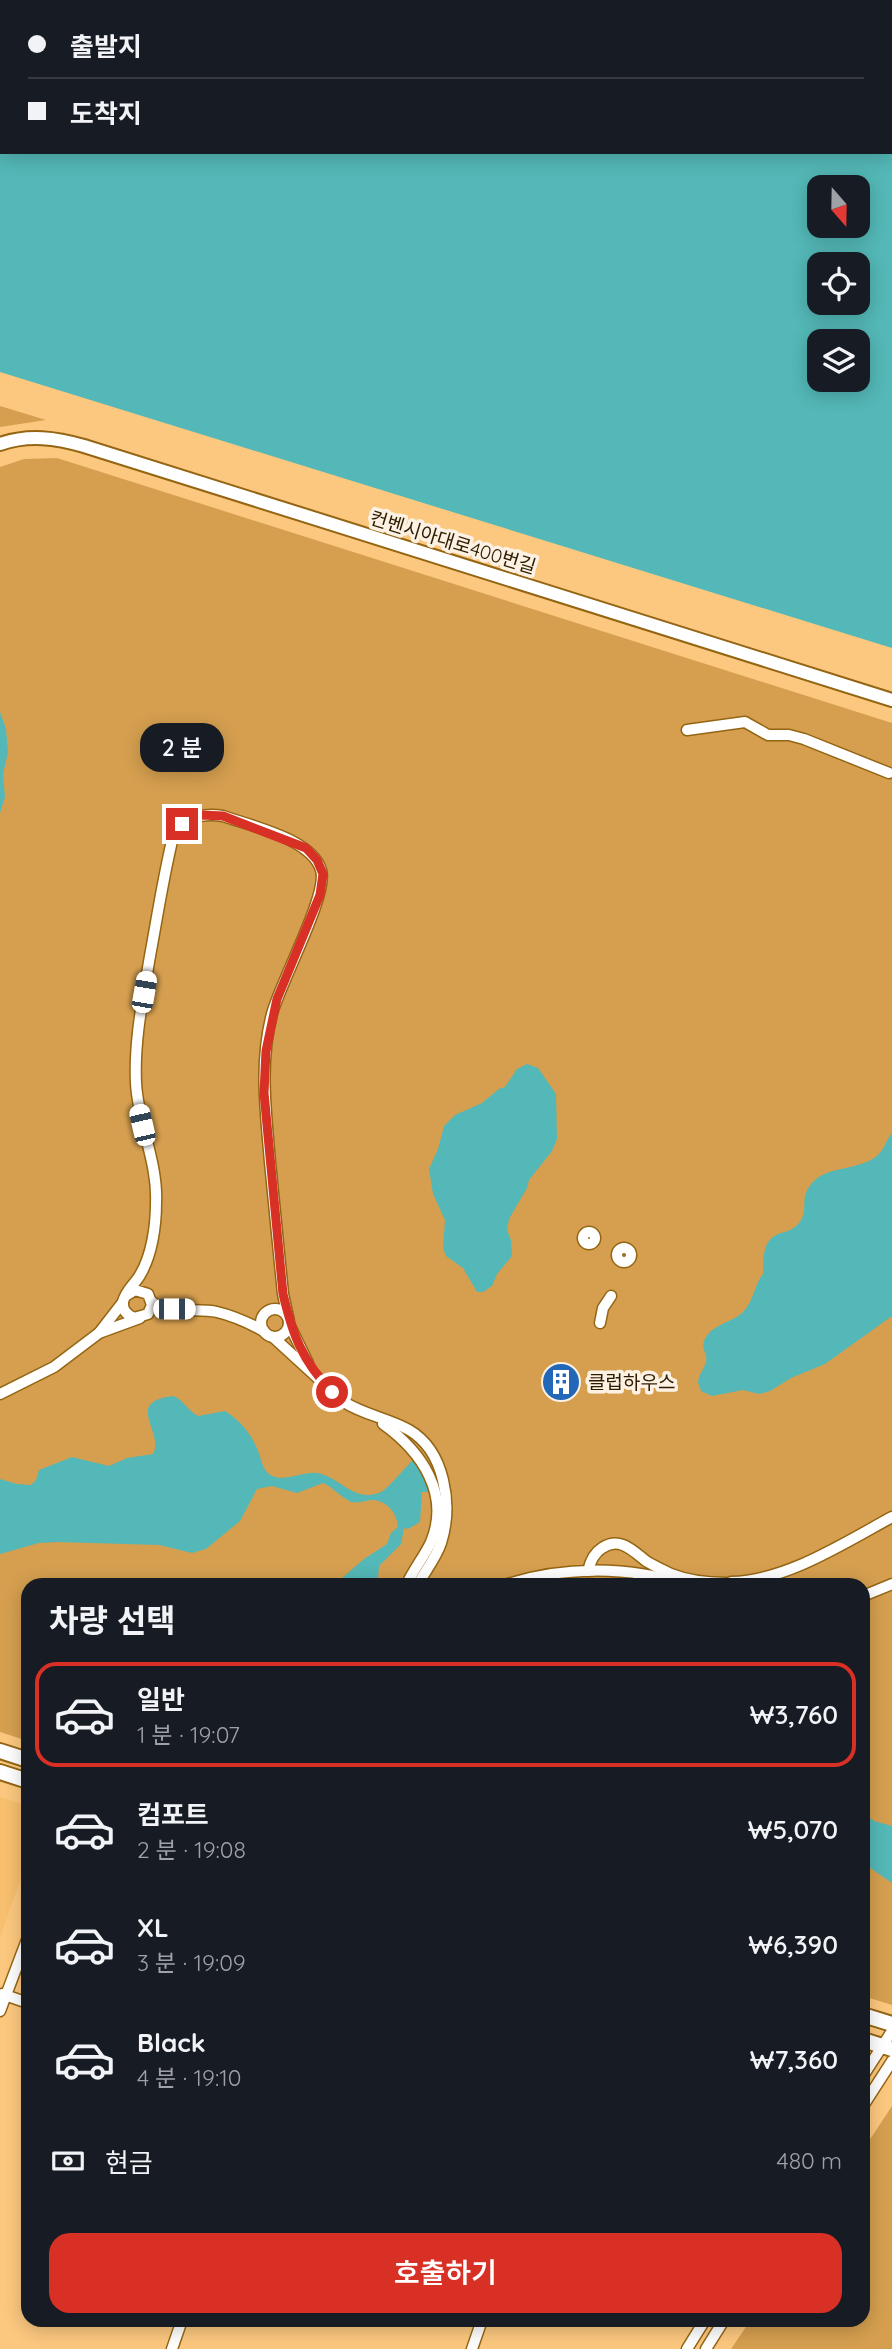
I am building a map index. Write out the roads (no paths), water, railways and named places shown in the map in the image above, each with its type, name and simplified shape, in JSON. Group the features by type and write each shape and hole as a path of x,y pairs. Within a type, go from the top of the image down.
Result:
{"main road":[{"path":"0,1751 21,1758"},
{"path":"0,1772 21,1779"},
{"path":"870,2017 892,2024"},
{"path":"870,2042 887,2048"}],"street":[{"name":"컨벤시아대로400번길","path":"0,444 29,438 68,441 892,700"},
{"path":"687,730 745,722 768,735 789,735 804,739 889,773"},
{"path":"0,1394 54,1367 99,1333 139,1277 153,1232 157,1200 153,1167 138,1108 136,1084 139,1017 172,841 182,824 191,818 212,814 299,844 313,854 323,874 320,895 274,1007 266,1051 264,1093 283,1294 289,1320 286,1332 268,1334"},
{"path":"139,1277 145,1292 157,1306 214,1311 248,1322 268,1334 312,1370 344,1402 396,1433 416,1452 438,1482 447,1508 444,1531 435,1557 422,1578"},
{"path":"125,1298 135,1290 145,1292"},
{"path":"248,1322 262,1318 273,1309 283,1294"},
{"path":"600,1323 603,1308 611,1296"},
{"path":"125,1298 125,1312 134,1318 142,1317 150,1310 151,1301"},
{"path":"99,1333 142,1317 174,1309"},
{"path":"273,1309 282,1310 289,1320 312,1370"},
{"path":"262,1318 268,1334"},
{"path":"371,1416 407,1429 427,1448 438,1465 435,1531 410,1578"},
{"path":"416,1452 427,1448"},
{"path":"765,1578 791,1569 892,1517"},
{"path":"588,1571 592,1558 598,1551 607,1545 618,1544 630,1548 660,1569 686,1578"},
{"path":"532,1578 547,1574 588,1571 660,1578"},
{"path":"870,1593 892,1584"},
{"path":"0,2011 3,1994 21,1953"},
{"path":"3,1994 21,2000"},
{"path":"870,2068 887,2048 892,2031"},
{"path":"870,2095 892,2061"},
{"path":"172,2349 180,2327"},
{"path":"472,2349 480,2327"},
{"path":"687,2349 701,2327"},
{"path":"706,2349 720,2327"}],"water":[{"path":"0,154 892,154 892,648 0,372"},
{"path":"0,712 6,729 8,752 3,774 5,797 0,813"},
{"path":"527,1064 538,1068 556,1094 557,1139 552,1151 529,1180 509,1219 507,1230 512,1256 497,1274 492,1286 483,1292 477,1292 463,1268 446,1256 443,1248 445,1220 433,1194 429,1169 444,1126 455,1115 482,1103 505,1087 517,1069"},
{"path":"892,1133 892,1316 825,1364 791,1378 770,1391 759,1394 743,1390 712,1396 701,1391 698,1382 706,1362 703,1347 707,1335 747,1308 763,1274 767,1245 775,1236 791,1230 799,1223 804,1213 806,1194 812,1183 826,1173 861,1164 877,1156"},
{"path":"173,1396 198,1416 225,1411 245,1428 258,1451 263,1467 277,1477 317,1473 326,1475 355,1492 371,1495 384,1490 415,1458 432,1492 422,1492 420,1522 408,1529 404,1528 401,1544 379,1566 378,1578 342,1578 387,1544 391,1533 398,1527 396,1517 383,1503 373,1500 349,1501 323,1483 297,1493 272,1486 257,1489 240,1521 206,1549 192,1553 159,1545 58,1542 39,1543 0,1554 0,1479 31,1485 39,1470 72,1457 109,1466 127,1458 153,1454 154,1436 148,1411 150,1404"},
{"path":"870,1818 892,1826 892,1883 870,1868"}],"place":[{"name":"클럽하우스","path":"561,1382"}]}
